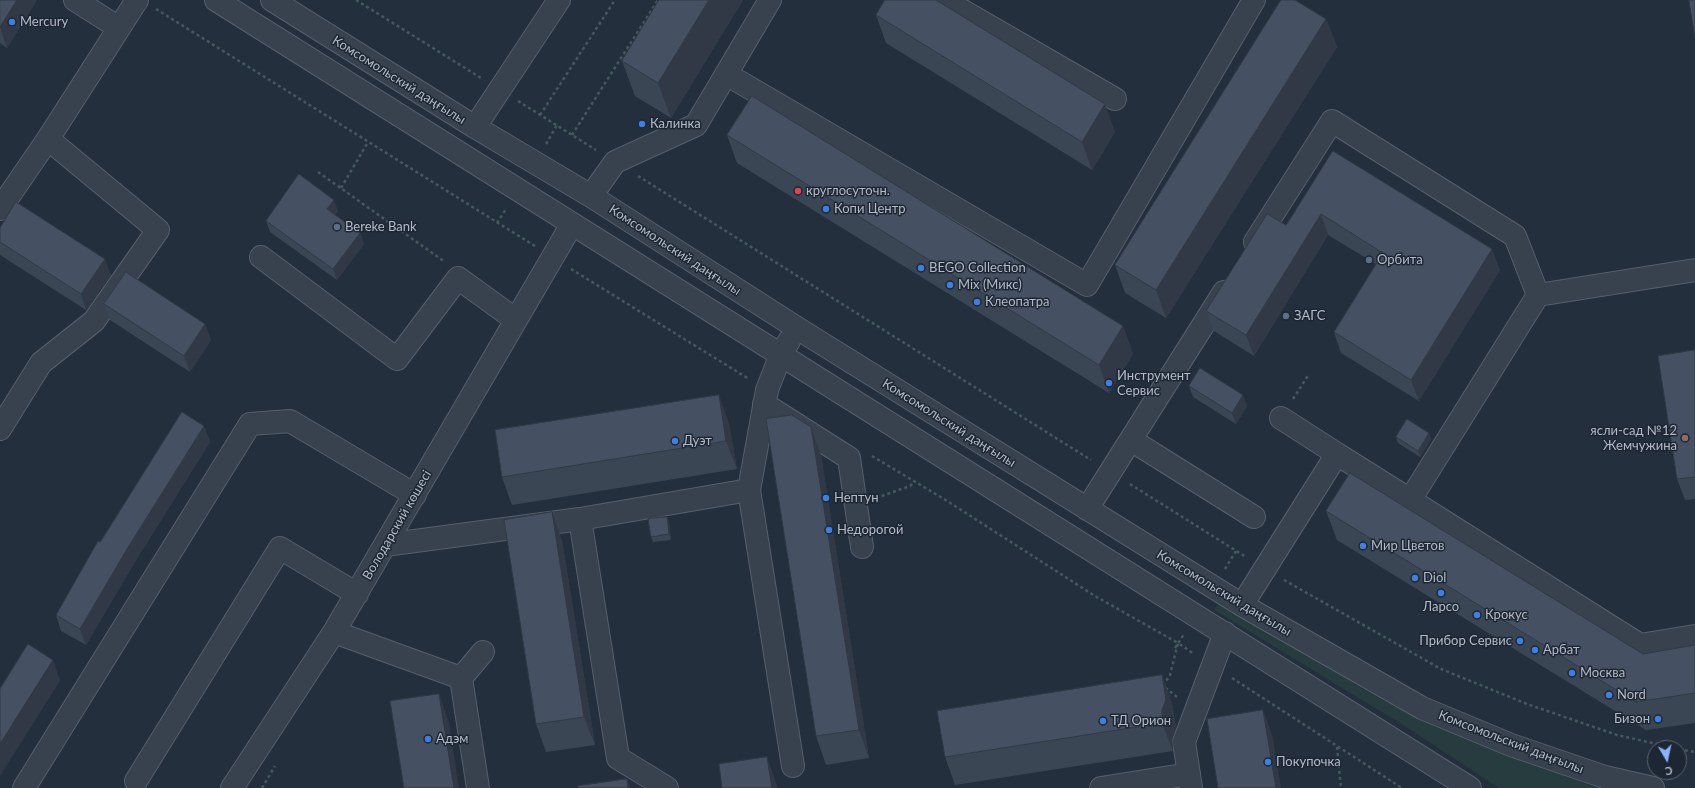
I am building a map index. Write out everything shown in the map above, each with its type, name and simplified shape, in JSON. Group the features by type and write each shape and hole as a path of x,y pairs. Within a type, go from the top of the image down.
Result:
{"street":[{"path":"75,0 119,28"},
{"path":"216,0 1470,788"},
{"name":"Комсомольский даңғылы","path":"272,0 475,127 591,196 797,328 1242,605 1422,708 1511,744 1605,777 1653,788"},
{"path":"475,127 559,0"},
{"path":"591,196 615,162 696,125 770,0"},
{"path":"944,0 1115,99"},
{"path":"726,74 1087,284 1254,0"},
{"path":"0,209 48,139 119,28 146,4"},
{"path":"281,42 298,16"},
{"path":"1087,509 1332,121 1515,236 1538,295"},
{"path":"0,429 41,363 94,321 158,230 48,139"},
{"name":"Володарский көшесі","path":"232,788 334,632 357,594 572,224"},
{"path":"261,257 397,359 458,278 516,320"},
{"path":"1410,500 1538,295 1695,270"},
{"path":"793,766 749,490 765,397 781,354 797,328"},
{"path":"765,397 848,458 862,547"},
{"path":"1281,418 1640,645 1695,636"},
{"path":"24,788 250,424 290,421 414,495"},
{"path":"1131,440 1254,517"},
{"path":"1242,605 1337,454"},
{"path":"385,545 580,519 749,490"},
{"path":"580,519 618,758 667,788"},
{"path":"136,781 280,548 357,594"},
{"path":"334,632 461,678"},
{"path":"1101,788 1190,781 1184,742 1225,633"},
{"path":"478,788 461,678 483,652"}],"path":[{"path":"356,0 1264,569 1441,669 1527,704 1617,735 1647,742"},
{"path":"540,115 615,0"},
{"path":"572,135 658,0"},
{"path":"146,4 552,257 765,397"},
{"path":"342,188 368,142"},
{"path":"318,172 448,264 458,278"},
{"path":"1281,418 1308,374"},
{"path":"867,453 944,499 1096,596 1178,643 1336,747 1402,788"},
{"path":"856,505 910,486 914,482"},
{"path":"1178,643 1170,675 1163,686 1181,699 1201,695"},
{"path":"1336,747 1341,788"}],"green space":[{"path":"1220,602 1368,692 1423,721 1600,788 1499,788 1408,728 1214,610"}],"building":[{"path":"0,0 17,0 0,27"},
{"path":"659,0 709,0 658,83 622,61"},
{"path":"885,0 936,0 1105,104 1082,142 876,15"},
{"path":"1281,0 1295,0 1326,19 1156,290 1115,265"},
{"path":"1689,0 1695,0 1695,38"},
{"path":"752,96 1123,326 1099,365 727,135"},
{"path":"1333,151 1492,249 1411,380 1334,332 1383,253 1321,214 1246,335 1206,311 1267,214 1286,225"},
{"path":"299,174 334,200 327,209 360,233 333,269 266,221"},
{"path":"16,202 105,259 81,294 0,242 0,228"},
{"path":"126,272 205,324 184,356 104,304"},
{"name":"ясли-сад №12 Жемчужина","path":"1695,350 1695,477 1677,479 1658,356"},
{"path":"1200,368 1243,395 1232,413 1189,386"},
{"path":"719,395 726,441 502,477 495,430"},
{"path":"182,412 204,426 127,549 80,629 56,615 98,541 100,542"},
{"path":"792,415 811,427 859,730 816,736 766,419"},
{"path":"1407,419 1429,433 1418,451 1396,437"},
{"path":"1350,473 1643,654 1695,645 1695,693 1636,702 1326,511"},
{"path":"552,512 584,717 536,724 504,520"},
{"path":"667,517 669,534 651,537 648,519"},
{"path":"28,644 53,660 0,744 0,689"},
{"path":"1162,675 1166,700 1162,710 1162,723 945,757 937,711"},
{"path":"439,694 454,788 404,788 390,701"},
{"path":"1263,710 1276,788 1218,788 1207,719"},
{"path":"767,757 772,788 722,788 719,764"},
{"path":"627,779 628,788 578,788 578,786"}],"place":[{"name":"Mercury","path":"12,22"},
{"name":"Калинка","path":"642,124"},
{"name":"круглосуточн.","path":"798,191"},
{"name":"Копи Центр","path":"826,209"},
{"name":"Bereke Bank","path":"337,227"},
{"name":"Орбита","path":"1369,260"},
{"name":"BEGO Collection","path":"921,268"},
{"name":"Mix (Микс)","path":"950,285"},
{"name":"Клеопатра","path":"977,302"},
{"name":"ЗАГС","path":"1286,316"},
{"name":"Инструмент Сервис","path":"1109,383"},
{"name":"ясли-сад №12 Жемчужина","path":"1685,438"},
{"name":"Дуэт","path":"675,441"},
{"name":"Нептун","path":"826,498"},
{"name":"Недорогой","path":"829,530"},
{"name":"Мир Цветов","path":"1363,546"},
{"name":"Diol","path":"1415,578"},
{"name":"Ларсо","path":"1441,593"},
{"name":"Крокус","path":"1477,615"},
{"name":"Прибор Cервис","path":"1520,641"},
{"name":"Арбат","path":"1535,650"},
{"name":"Москва","path":"1572,673"},
{"name":"Nord","path":"1609,695"},
{"name":"Бизон","path":"1658,719"},
{"name":"ТД Орион","path":"1103,721"},
{"name":"Адэм","path":"428,739"},
{"name":"Покупочка","path":"1268,762"}]}
